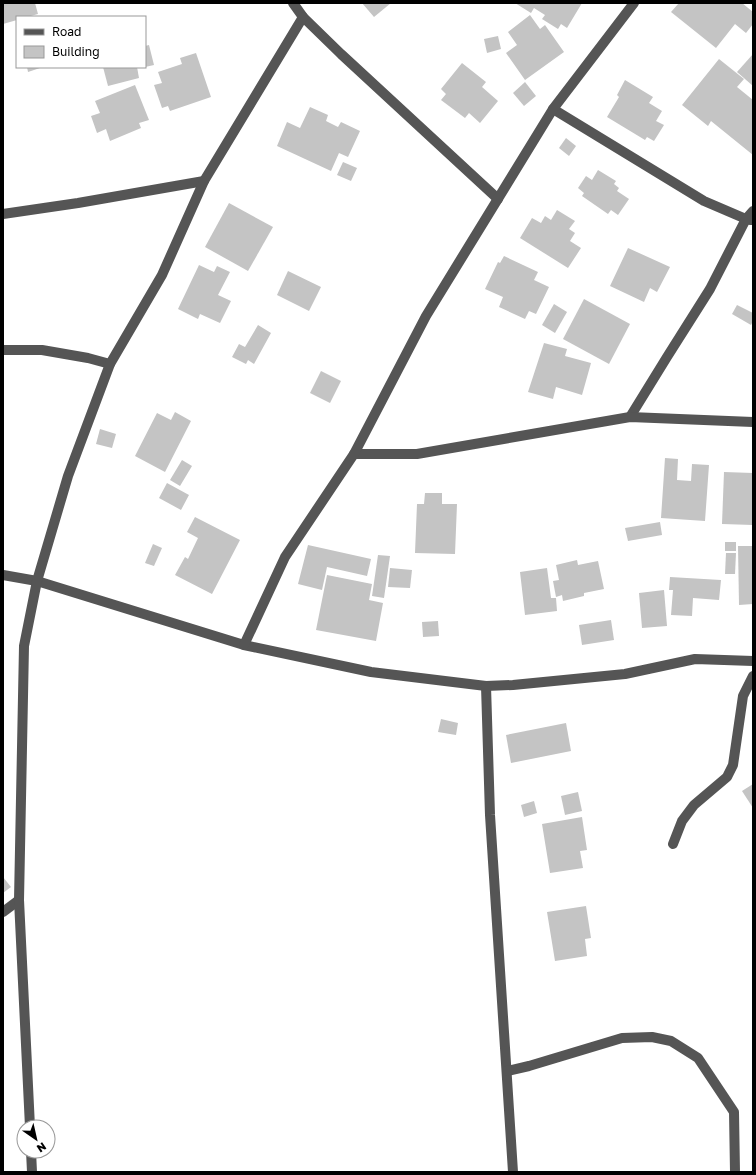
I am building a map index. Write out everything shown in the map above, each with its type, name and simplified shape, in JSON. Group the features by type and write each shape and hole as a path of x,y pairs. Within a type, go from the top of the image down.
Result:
{"street":[{"path":"293,3 303,17 352,65 498,199"},
{"path":"244,645 285,557 354,454 426,316 553,109 634,3"},
{"path":"30,1119 20,900 24,646 37,581 68,476 110,364 162,275 204,181 303,17"},
{"path":"553,109 704,201 751,217 710,289 666,357 630,417"},
{"path":"3,214 78,203 204,181"},
{"path":"3,350 42,350 88,358 110,364"},
{"path":"354,454 417,454 630,417 753,422"},
{"path":"3,575 37,581 244,645 371,672 486,686 513,685 625,674 695,659 753,661"},
{"path":"673,844 682,821 694,805 727,777 733,765 743,696 753,676"},
{"path":"486,686 490,815 513,1172"},
{"path":"3,912 20,900"},
{"path":"507,1071 529,1066 622,1038 652,1037 671,1041 698,1058 734,1112 735,1172"},
{"path":"31,1159 32,1172"}],"building":[{"path":"3,3 35,3 38,14 31,16 16,16 16,20 3,24"},
{"path":"362,3 391,3 374,17"},
{"path":"515,3 582,3 567,28 561,24 558,29 542,19 545,15 534,8 531,13"},
{"path":"679,3 742,3 753,12 753,24 746,33 735,24 716,48 671,12"},
{"path":"530,15 540,29 545,25 564,52 525,80 506,53 517,45 508,32"},
{"path":"498,36 501,49 487,53 484,39"},
{"path":"149,45 154,65 146,67 146,46"},
{"path":"196,53 211,97 170,111 168,106 162,108 154,85 162,83 158,72 182,64 180,58"},
{"path":"753,54 753,86 737,72"},
{"path":"719,59 744,79 737,87 753,100 753,155 711,121 708,126 682,105"},
{"path":"462,63 486,82 482,87 498,101 480,123 469,113 465,118 441,100 446,94 441,89"},
{"path":"27,68 40,68 28,72"},
{"path":"103,68 137,68 139,78 108,86"},
{"path":"625,80 653,97 649,103 662,111 656,121 664,125 654,141 647,137 645,140 607,117 619,97 617,95"},
{"path":"525,82 536,96 524,106 513,93"},
{"path":"135,85 149,120 139,123 141,128 110,141 106,129 97,133 91,116 100,113 95,101"},
{"path":"310,107 328,115 326,121 338,127 341,122 360,131 348,157 339,153 331,171 277,146 287,122 300,128"},
{"path":"566,138 576,146 569,156 559,148"},
{"path":"343,162 357,168 351,181 337,175"},
{"path":"598,170 616,181 614,184 619,188 617,191 629,199 618,215 611,210 608,214 582,196 584,193 578,188 586,176 592,180"},
{"path":"229,203 273,227 248,271 205,247"},
{"path":"557,210 575,221 569,229 575,233 570,241 581,248 568,268 520,238 532,218 541,223 545,216 551,220"},
{"path":"628,248 670,267 657,292 650,288 644,302 610,286"},
{"path":"504,256 538,272 534,280 549,287 536,314 529,311 525,319 499,307 503,297 485,289 498,262 500,263"},
{"path":"199,265 214,272 217,266 230,272 218,295 231,301 220,323 200,314 198,319 178,309"},
{"path":"288,271 321,287 309,311 277,295"},
{"path":"584,299 630,324 609,364 563,339"},
{"path":"554,304 567,312 555,333 542,325"},
{"path":"737,305 753,313 753,321 751,325 732,314"},
{"path":"258,325 271,333 254,364 248,360 246,364 232,357 239,344 245,347"},
{"path":"544,343 567,349 565,356 591,363 582,395 556,387 553,399 528,392"},
{"path":"321,371 341,381 330,403 310,393"},
{"path":"175,412 191,421 165,472 135,456 157,413 171,420"},
{"path":"100,429 116,434 112,448 96,444"},
{"path":"665,458 678,459 677,480 691,481 692,464 709,465 705,521 661,518"},
{"path":"182,460 192,466 180,486 170,480"},
{"path":"724,472 753,473 753,525 722,524"},
{"path":"167,483 189,495 181,510 159,498"},
{"path":"425,493 442,493 442,504 457,504 455,554 415,553 417,504 424,504"},
{"path":"195,517 240,540 212,594 175,575 185,557 188,559 198,538 187,532"},
{"path":"660,522 662,535 628,541 625,528"},
{"path":"725,542 736,542 736,551 725,551"},
{"path":"153,544 162,548 154,566 145,563"},
{"path":"308,545 371,559 367,576 327,567 322,590 298,584"},
{"path":"738,546 753,546 753,604 739,605"},
{"path":"726,553 736,553 735,574 725,574"},
{"path":"378,555 390,556 384,598 372,596"},
{"path":"577,560 578,565 598,561 604,589 584,593 584,596 563,601 562,595 556,597 553,581 559,580 556,565"},
{"path":"390,568 412,570 410,588 388,587"},
{"path":"547,568 551,598 556,598 557,611 525,615 520,572"},
{"path":"327,575 372,584 369,600 383,603 376,641 316,630"},
{"path":"670,577 721,580 719,600 693,598 692,616 671,615 673,590 669,590"},
{"path":"664,590 667,626 642,628 639,593"},
{"path":"611,620 614,640 582,645 579,625"},
{"path":"438,621 439,636 423,637 422,622"},
{"path":"441,719 458,723 456,735 438,732"},
{"path":"566,723 571,751 511,763 506,735"},
{"path":"753,784 753,808 742,791"},
{"path":"578,792 582,811 565,815 561,796"},
{"path":"534,801 537,813 524,817 521,805"},
{"path":"582,817 587,850 580,851 583,868 550,873 542,824"},
{"path":"3,877 11,887 3,893"},
{"path":"586,906 591,938 585,939 587,956 555,961 547,912"}]}
